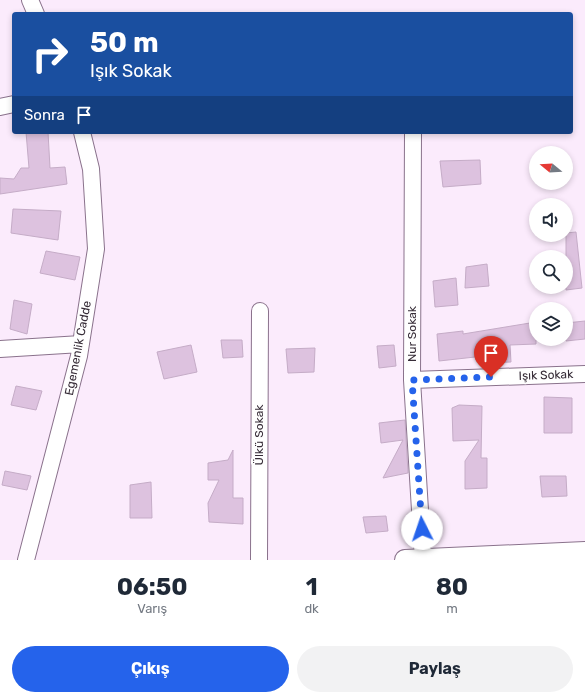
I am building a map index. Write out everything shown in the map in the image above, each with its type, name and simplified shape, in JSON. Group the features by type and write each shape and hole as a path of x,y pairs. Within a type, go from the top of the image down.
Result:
{"street":[{"path":"30,0 35,12"},
{"path":"0,107 12,104"},
{"name":"Egemenlik Cadde","path":"26,560 81,344 96,249 91,169 82,134"},
{"name":"Nur Sokak","path":"413,134 412,380 414,560"},
{"name":"Ülkü Sokak","path":"259,560 260,311"},
{"path":"0,349 81,344"},
{"name":"Işık Sokak","path":"412,380 585,374"},
{"path":"414,560 585,552"}],"building":[{"path":"26,134 48,134 50,168 65,167 67,184 0,194 0,178 14,179 21,168 29,168"},
{"path":"480,160 481,184 443,187 440,161"},
{"path":"13,209 61,211 58,240 11,233"},
{"path":"573,232 576,232 582,288 573,289 573,250 566,250 566,242 573,242"},
{"path":"46,251 80,257 75,280 40,273"},
{"path":"487,264 489,286 465,288 466,267"},
{"path":"456,278 458,305 435,307 433,281"},
{"path":"14,300 32,304 27,334 10,329"},
{"path":"585,321 585,339 573,340 573,322"},
{"path":"529,323 529,344 510,345 511,362 484,363 484,356 439,361 437,334 463,331 463,334"},
{"path":"221,340 242,340 243,357 223,358"},
{"path":"191,345 197,372 164,379 157,352"},
{"path":"394,345 396,366 379,368 377,346"},
{"path":"315,348 314,372 288,373 286,349"},
{"path":"16,386 42,391 36,410 11,405"},
{"path":"544,397 572,398 572,433 544,433"},
{"path":"459,405 482,406 481,458 487,458 487,488 465,489 465,461 479,440 453,441 452,408"},
{"path":"405,420 408,473 383,478 403,440 381,443 379,423"},
{"path":"233,450 233,498 243,498 243,524 209,522 208,503 219,480 208,480 208,463 228,460"},
{"path":"5,471 31,476 27,490 2,485"},
{"path":"540,476 566,476 567,496 542,497"},
{"path":"151,482 152,518 130,518 130,485"},
{"path":"386,516 388,531 366,533 363,517"}],"route":[{"path":"422,529 412,380 491,377"}]}
